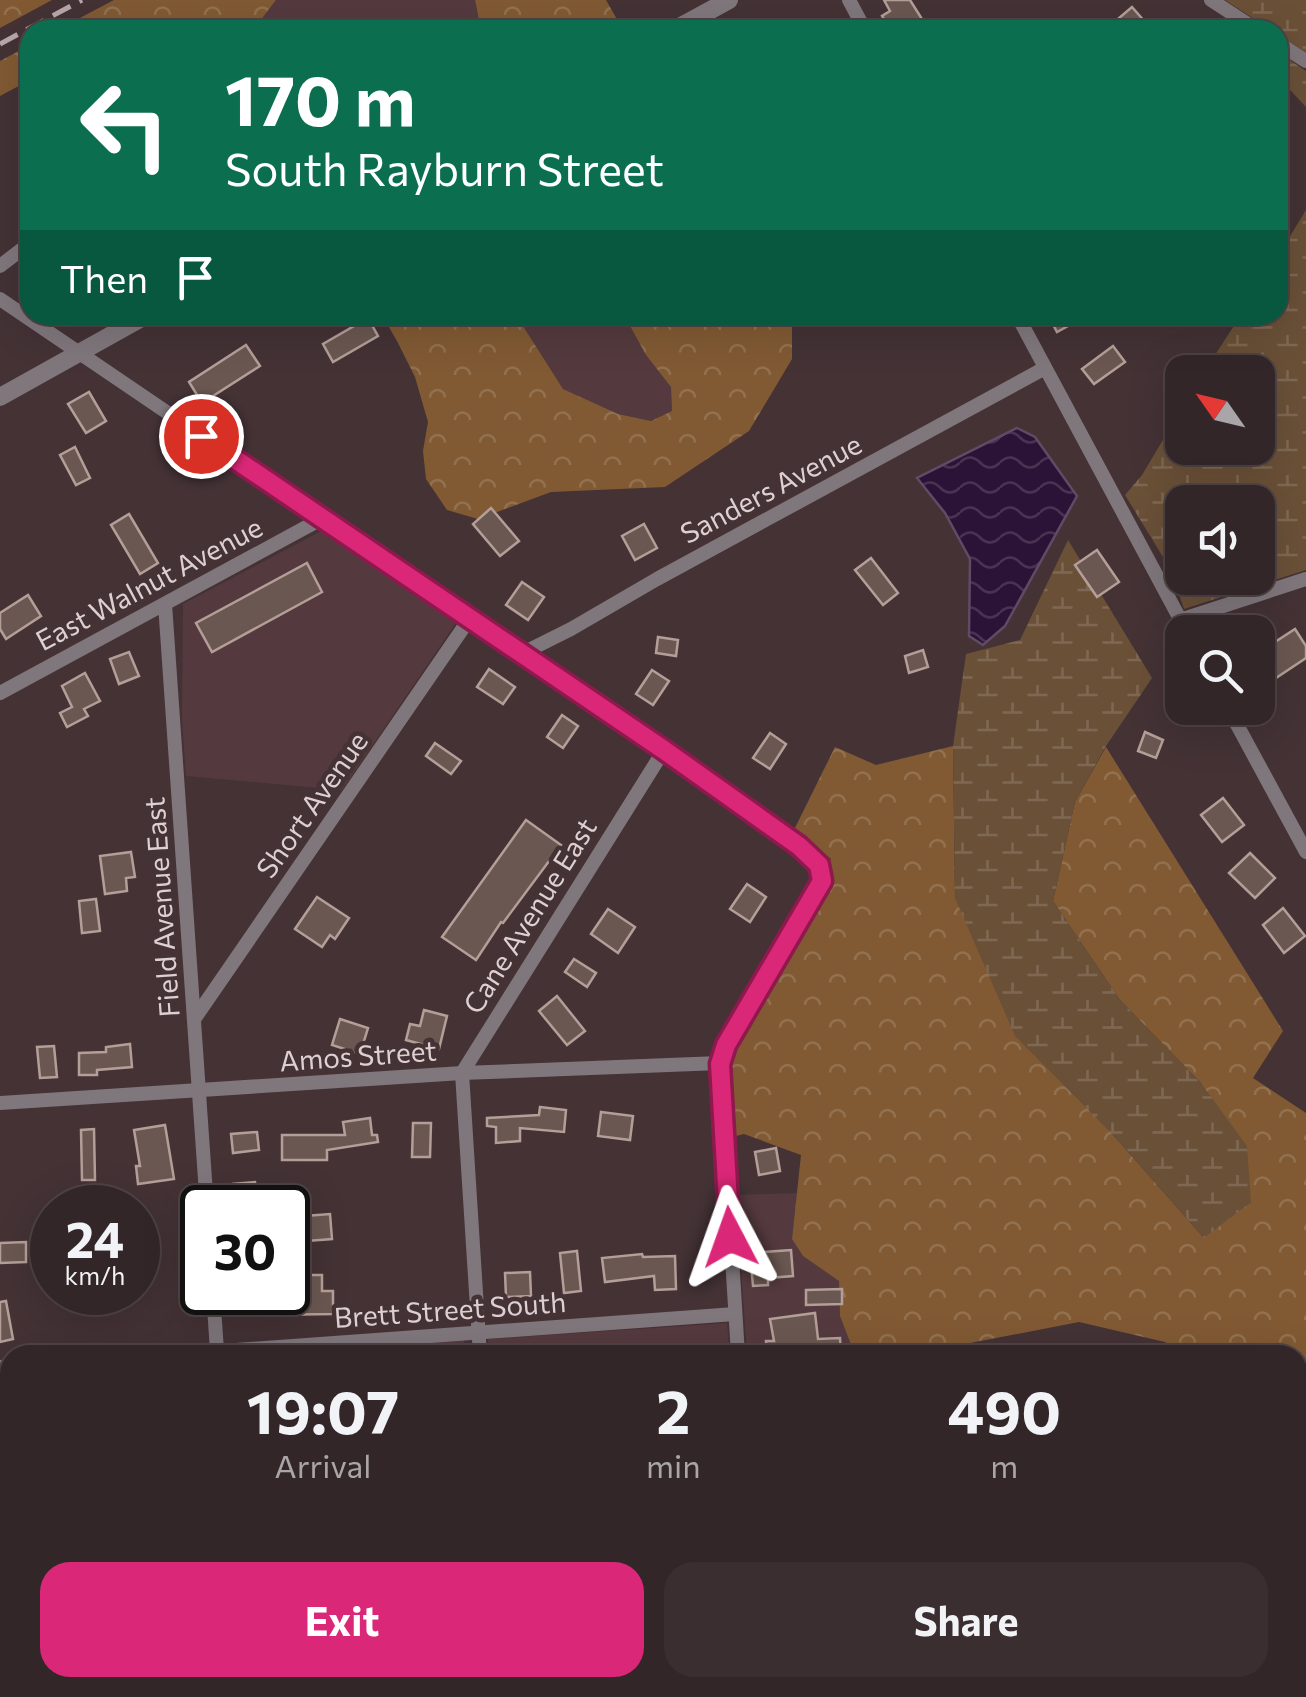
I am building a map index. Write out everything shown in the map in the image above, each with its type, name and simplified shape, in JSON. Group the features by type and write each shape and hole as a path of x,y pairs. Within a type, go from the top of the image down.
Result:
{"street":[{"path":"693,20 730,0"},
{"path":"1211,0 1242,20"},
{"path":"0,266 20,251"},
{"path":"40,325 664,750 799,846 819,865 822,881 726,1045 720,1064 738,1345"},
{"path":"0,397 129,325"},
{"path":"1022,325 1178,615"},
{"name":"Sanders Avenue","path":"522,654 1045,368"},
{"name":"East Walnut Avenue","path":"0,693 323,518"},
{"path":"1213,615 1306,579"},
{"name":"Field Avenue East","path":"165,604 206,1185"},
{"name":"Short Avenue","path":"195,1018 470,618"},
{"path":"1237,725 1306,852"},
{"name":"Cane Avenue East","path":"462,1073 664,750"},
{"name":"Amos Street","path":"0,1103 462,1073 720,1064"},
{"path":"462,1073 479,1345"},
{"name":"Brett Street South","path":"296,1345 736,1314"},
{"path":"216,1315 218,1345"}],"shaded area":[{"path":"276,0 475,0 479,20 261,20"},
{"path":"522,325 630,325 646,355 671,386 672,411 651,421 618,414 563,389"},
{"path":"325,529 458,620 342,790 186,776 182,720 183,604"},
{"path":"797,1193 792,1239 803,1256 839,1281 840,1316 851,1345 746,1345 736,1195"},
{"path":"727,1323 729,1345 488,1345 488,1339"},
{"path":"464,1339 464,1345 379,1345"}],"green space":[{"path":"0,0 52,0 0,28"},
{"path":"114,0 276,0 261,20 76,20"},
{"path":"475,0 606,0 617,20 479,20"},
{"path":"1225,0 1306,0 1306,53 1288,41 1288,20 1256,20"},
{"path":"20,50 20,85 0,96 0,61"},
{"path":"1288,59 1306,71 1306,107 1288,88"},
{"path":"1306,210 1306,570 1275,580 1275,485 1165,485 1165,560 1125,495 1165,436 1165,465 1275,465 1275,355 1215,355 1235,325 1288,325 1288,240"},
{"path":"388,325 522,325 563,389 618,414 651,421 672,411 671,387 630,325 792,325 792,359 749,431 665,487 551,492 478,519 447,510 426,479 423,451 428,422 415,377"},
{"path":"1068,540 1152,678 1106,746 1075,802 1053,901 1120,1000 1201,1083 1247,1146 1251,1202 1204,1238 1114,1136 1015,1036 955,898 953,746 966,654 1020,640"},
{"path":"1179,595 1228,595 1184,609"},
{"path":"953,746 955,898 1114,1136 1203,1237 1251,1202 1201,1083 1120,1000 1053,901 1075,802 1106,747 1283,1031 1253,1078 1306,1113 1306,1345 1170,1345 1079,1322 960,1345 851,1345 840,1316 839,1281 803,1256 792,1239 801,1155 744,1134 732,1137 729,1082 734,1049 830,886 831,859 793,832 835,747 876,765"}],"water":[{"path":"1017,428 1035,437 1077,496 1005,626 983,645 969,636 970,559 945,513 917,478"}],"building":[{"path":"884,0 910,0 922,19 885,20 882,16 890,11"},
{"path":"1132,7 1143,20 1117,20"},
{"path":"356,325 372,325 378,336 333,362 323,344"},
{"path":"246,345 260,366 202,403 189,382"},
{"path":"1113,346 1125,362 1094,384 1082,369"},
{"path":"89,392 106,421 86,433 68,404"},
{"path":"75,447 90,478 76,485 60,455"},
{"path":"491,508 519,541 500,556 473,524"},
{"path":"129,514 158,563 140,574 111,525"},
{"path":"644,524 657,548 635,560 622,536"},
{"path":"1097,550 1119,582 1097,597 1075,565"},
{"path":"871,558 898,593 883,605 855,570"},
{"path":"307,563 322,592 212,652 196,623"},
{"path":"522,582 544,597 528,620 506,605"},
{"path":"28,595 41,616 6,639 0,629 0,613"},
{"path":"1295,629 1306,646 1306,658 1275,679 1275,642"},
{"path":"658,637 678,640 676,656 656,653"},
{"path":"923,650 928,667 909,673 905,656"},
{"path":"129,652 139,676 119,684 110,659"},
{"path":"489,669 515,687 503,704 477,687"},
{"path":"652,670 669,681 653,705 636,694"},
{"path":"85,673 100,701 84,709 88,716 67,727 60,713 72,707 62,686"},
{"path":"562,715 578,726 563,748 547,737"},
{"path":"1145,732 1163,740 1156,758 1138,751"},
{"path":"770,733 786,744 770,769 753,758"},
{"path":"435,743 461,761 451,774 426,756"},
{"path":"1223,798 1244,825 1222,842 1201,815"},
{"path":"526,820 561,845 476,960 442,937"},
{"path":"131,852 135,877 126,878 127,891 105,894 100,856"},
{"path":"1250,853 1275,878 1255,898 1229,873"},
{"path":"747,884 766,897 750,922 730,909"},
{"path":"317,897 349,918 335,939 330,935 322,947 295,929"},
{"path":"96,899 100,931 82,933 79,901"},
{"path":"1283,908 1305,936 1284,953 1263,925"},
{"path":"608,909 635,927 618,953 591,934"},
{"path":"574,959 596,973 587,987 565,972"},
{"path":"557,996 585,1031 567,1045 539,1011"},
{"path":"424,1010 447,1016 439,1049 406,1040 410,1024 420,1026"},
{"path":"340,1019 368,1028 360,1054 332,1045"},
{"path":"130,1044 132,1067 79,1075 79,1053 106,1052 106,1047"},
{"path":"54,1046 57,1077 40,1078 37,1047"},
{"path":"540,1107 566,1110 564,1132 520,1128 520,1141 496,1143 496,1127 487,1126 487,1118 539,1115"},
{"path":"601,1112 633,1116 630,1140 598,1136"},
{"path":"370,1118 372,1135 377,1135 378,1142 327,1150 327,1160 282,1160 282,1135 345,1135 343,1122"},
{"path":"413,1123 431,1123 430,1157 412,1157"},
{"path":"165,1125 174,1179 138,1184 136,1166 140,1166 134,1130"},
{"path":"94,1129 95,1180 82,1180 81,1130"},
{"path":"257,1132 259,1150 233,1153 231,1134"},
{"path":"776,1148 780,1171 759,1175 755,1152"},
{"path":"330,1214 332,1239 310,1241 310,1216"},
{"path":"26,1242 26,1262 0,1263 0,1243"},
{"path":"791,1250 793,1276 768,1278 768,1285 753,1286 750,1253"},
{"path":"577,1251 581,1291 564,1293 560,1253"},
{"path":"675,1256 676,1289 655,1290 654,1276 605,1282 602,1258"},
{"path":"530,1272 531,1296 506,1297 505,1273"},
{"path":"310,1275 322,1275 322,1291 333,1291 333,1314 310,1314"},
{"path":"842,1289 842,1304 806,1305 806,1290"},
{"path":"6,1301 13,1339 0,1342 0,1302"},
{"path":"815,1313 818,1339 840,1338 840,1345 766,1345 766,1341 774,1341 770,1319"}],"railway":[{"path":"45,20 82,0"},
{"path":"0,44 20,33"}],"route":[{"path":"201,436 664,750 799,846 819,865 822,881 726,1045 720,1064 730,1237"}]}
